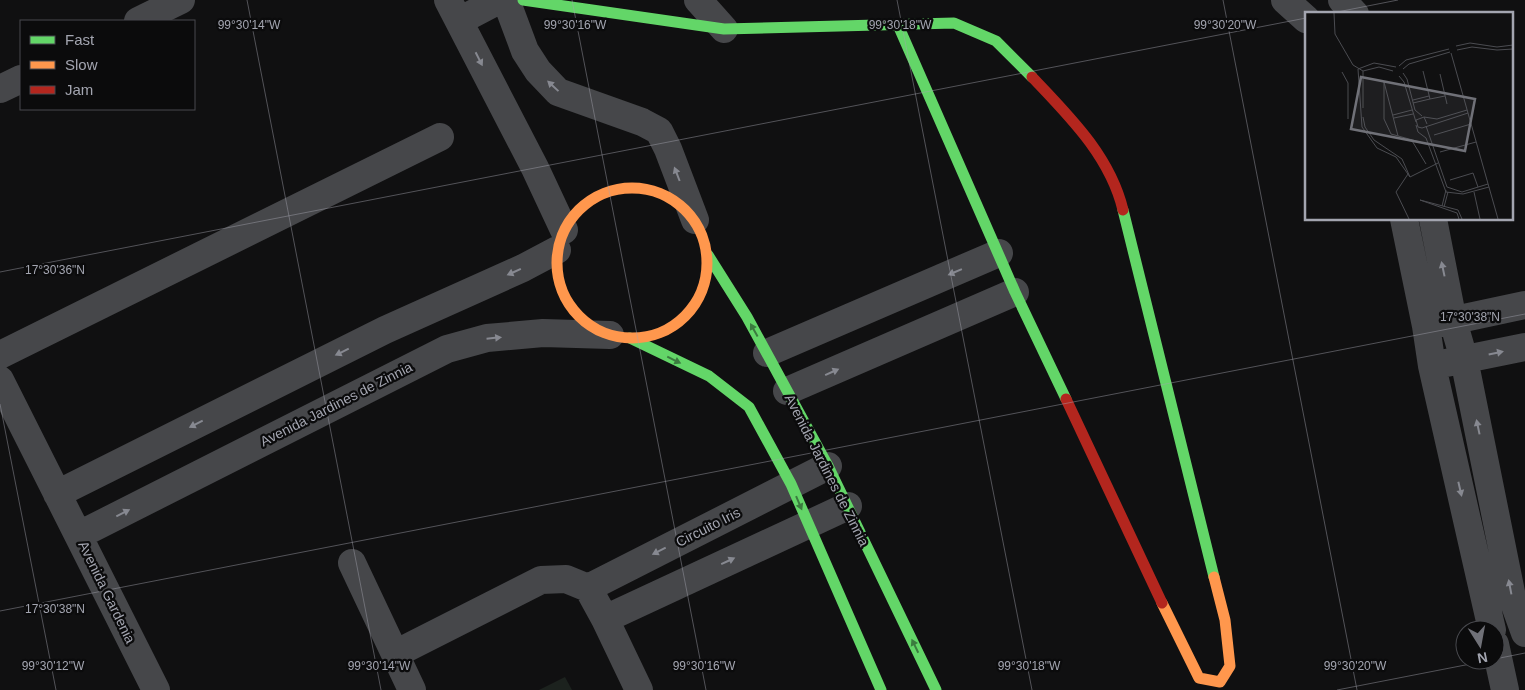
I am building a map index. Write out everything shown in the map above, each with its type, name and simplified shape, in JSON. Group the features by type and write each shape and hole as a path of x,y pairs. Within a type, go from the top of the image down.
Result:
{"street":[{"path":"140,20 181,0"},
{"path":"499,0 454,10 535,168 561,240 559,283 571,308 590,326 620,337 662,332 689,313 701,295 707,278 708,255 668,149 659,132 642,122 558,92 538,71 525,51 506,0"},
{"path":"523,0 724,29 898,24 954,23 996,41 1067,112 1106,165 1122,206 1225,620 1230,666 1220,682 1199,678 1188,658 1015,292 898,24"},
{"path":"698,0 724,29"},
{"path":"1285,0 1305,19"},
{"path":"1342,0 1353,12"},
{"path":"0,89 20,79"},
{"path":"0,355 440,137"},
{"path":"57,494 385,330 523,268 561,240 581,208 609,191 643,188 674,199 695,220"},
{"path":"1404,220 1426,326 1432,366 1490,620"},
{"path":"1433,220 1464,360 1512,597 1525,633"},
{"path":"767,353 999,253"},
{"name":"Avenida Jardines de Zinnia","path":"708,255 747,317 828,466 936,690"},
{"path":"787,392 1015,292"},
{"path":"1426,326 1525,305"},
{"path":"385,330 403,370"},
{"name":"Avenida Jardines de Zinnia","path":"79,535 447,349 487,338 543,333 620,337 709,376 749,407 791,484 881,690"},
{"path":"1432,366 1525,347"},
{"name":"Avenida Gardenia","path":"0,380 156,690"},
{"name":"Circuito Iris","path":"588,588 828,466"},
{"path":"605,619 848,506"},
{"path":"352,563 412,690"},
{"path":"395,654 541,580 566,579 588,588 605,619 638,690"},
{"path":"1501,670 1506,690"}],"shaded area":[{"path":"565,677 572,690 539,690"}],"traffic: fast":[{"path":"523,0 724,29 954,23 996,41 1032,77"},
{"path":"898,25 1015,292 1066,399"},
{"path":"1123,210 1214,577"},
{"path":"708,255 747,317 828,466 936,690"},
{"path":"630,338 709,376 749,407 791,484 881,690"}],"traffic: slow":[{"path":"632,188 661,194 685,210 701,234 707,263 701,292 685,316 661,332 632,338 603,332 579,316 563,292 557,263 563,234 579,210 603,194 632,188"},
{"path":"1162,603 1199,678 1220,682 1230,666 1225,620 1214,577"}],"traffic: jam":[{"path":"1032,77 1074,122 1098,154 1117,190 1123,210"},
{"path":"1066,399 1162,603"}]}
